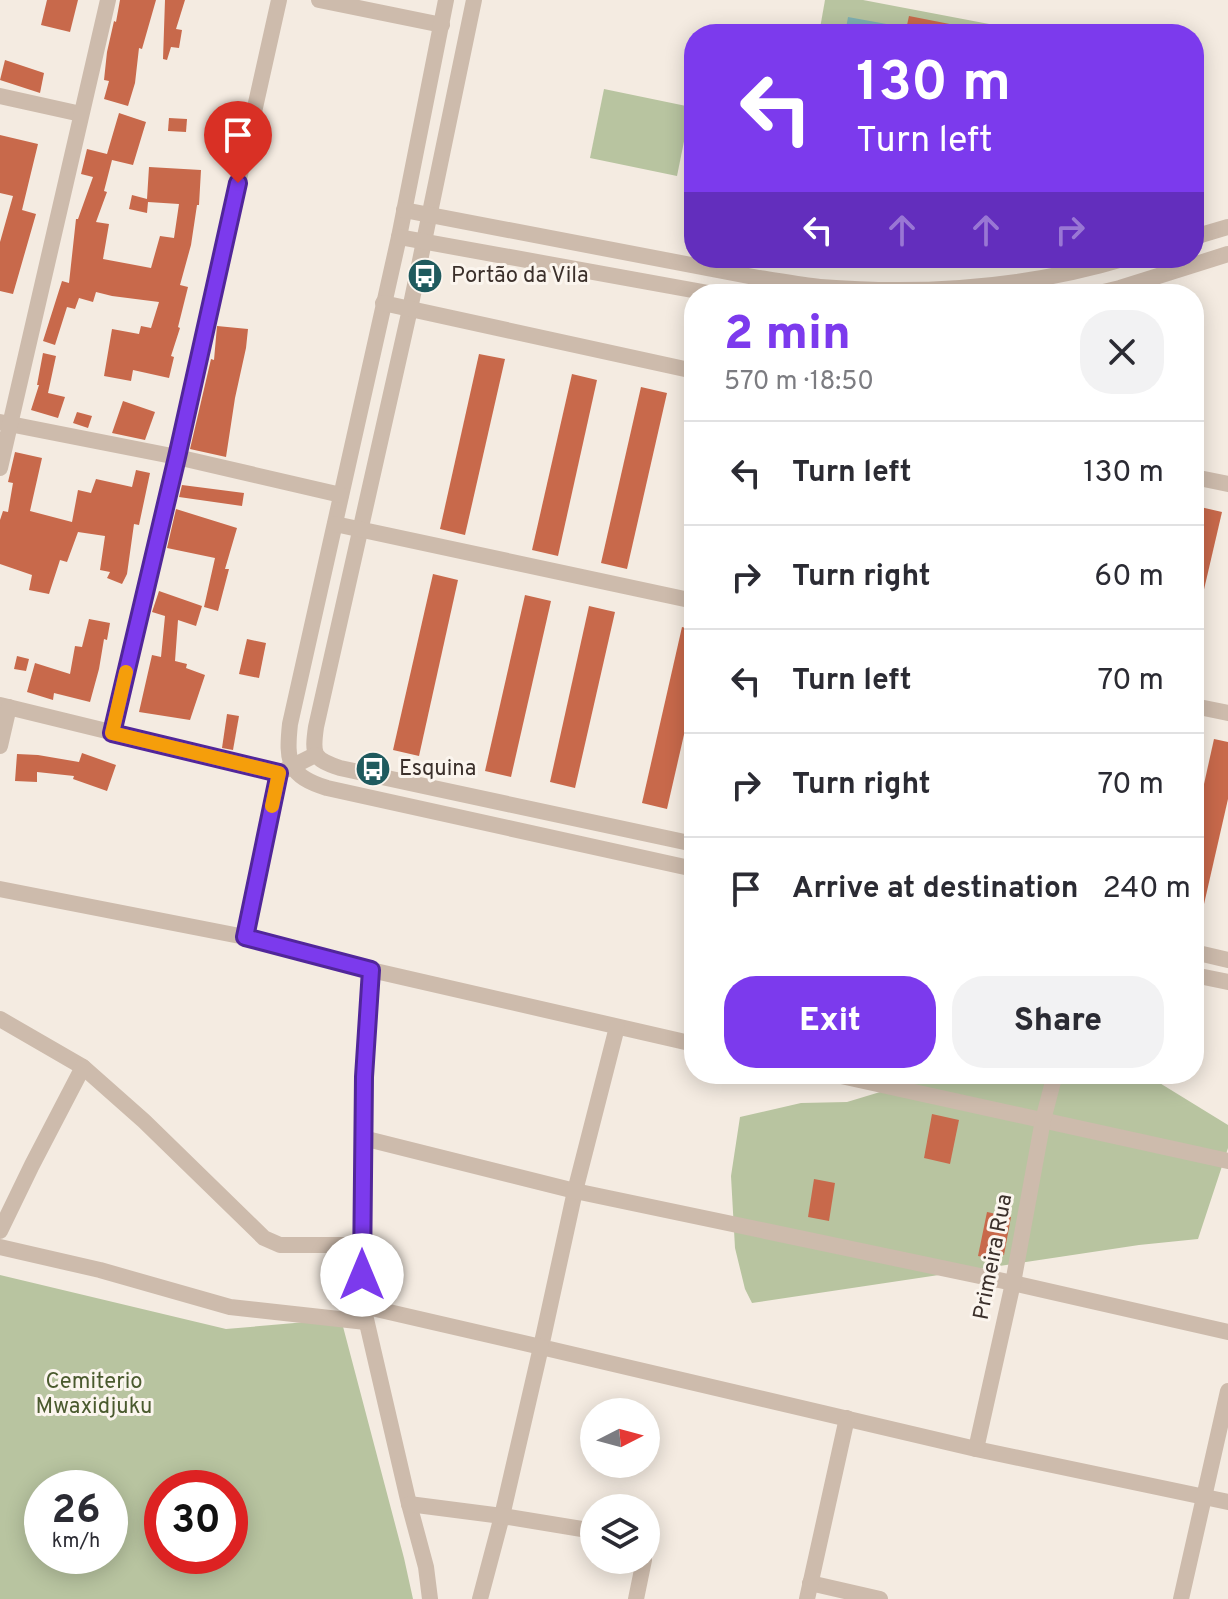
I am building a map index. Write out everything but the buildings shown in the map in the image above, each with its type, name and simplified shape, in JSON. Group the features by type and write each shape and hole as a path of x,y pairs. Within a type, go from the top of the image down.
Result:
{"street":[{"path":"0,468 4,422 108,0"},
{"path":"112,733 279,0"},
{"path":"319,0 442,25"},
{"path":"245,937 285,770 290,724 399,237 446,0"},
{"path":"474,0 410,309 316,727 315,755 322,762 340,768 684,842"},
{"path":"0,96 81,114"},
{"path":"404,210 684,263"},
{"path":"1204,234 1228,227"},
{"path":"399,237 684,289"},
{"path":"1204,262 1228,254"},
{"path":"708,268 798,284"},
{"path":"1002,284 1081,268"},
{"path":"1140,284 1187,268"},
{"path":"383,303 684,369"},
{"path":"4,422 177,457 341,495"},
{"path":"1204,479 1228,484"},
{"path":"335,524 684,599"},
{"path":"0,746 4,706 285,770 327,788 684,867"},
{"path":"1204,708 1228,713"},
{"path":"285,770 315,755"},
{"path":"0,889 245,937 371,970 684,1042"},
{"path":"1204,954 1228,960"},
{"path":"371,970 364,1077 364,1314 426,1567 430,1599"},
{"path":"1204,977 1228,982"},
{"path":"0,1019 83,1067 144,1121 264,1238 280,1245 362,1245"},
{"path":"480,1599 502,1516 575,1191 617,1027"},
{"path":"0,1231 83,1067"},
{"path":"878,1084 1228,1161"},
{"name":"Primeira Rua","path":"976,1449 1052,1084"},
{"path":"363,1138 575,1191 1013,1283 1228,1332"},
{"path":"0,1247 100,1270 230,1307 364,1314 541,1347 976,1449 1228,1502"},
{"path":"1181,1599 1228,1391"},
{"path":"847,1418 808,1591 880,1599"},
{"path":"409,1504 580,1529"},
{"path":"636,1599 641,1574"}],"green space":[{"path":"825,0 863,0 989,24 821,24"},
{"path":"604,89 684,106 684,142 677,176 590,158"},
{"path":"1161,1084 1228,1125 1228,1148 1198,1239 1139,1245 752,1303 745,1289 735,1248 731,1176 740,1117 801,1103 847,1102 900,1086"},
{"name":"Cemiterio Mwaxidjuku","path":"0,1275 226,1329 341,1319 413,1599 0,1599"}],"water":[{"path":"848,17 886,24 847,24"}],"slow traffic":[{"path":"126,672 112,733 279,773 272,806"}],"place":[{"name":"Portão da Vila","path":"425,276"},
{"name":"Esquina","path":"373,769"}],"route":[{"path":"238,183 112,733 279,773 245,937 371,970 364,1077 362,1275"}]}
